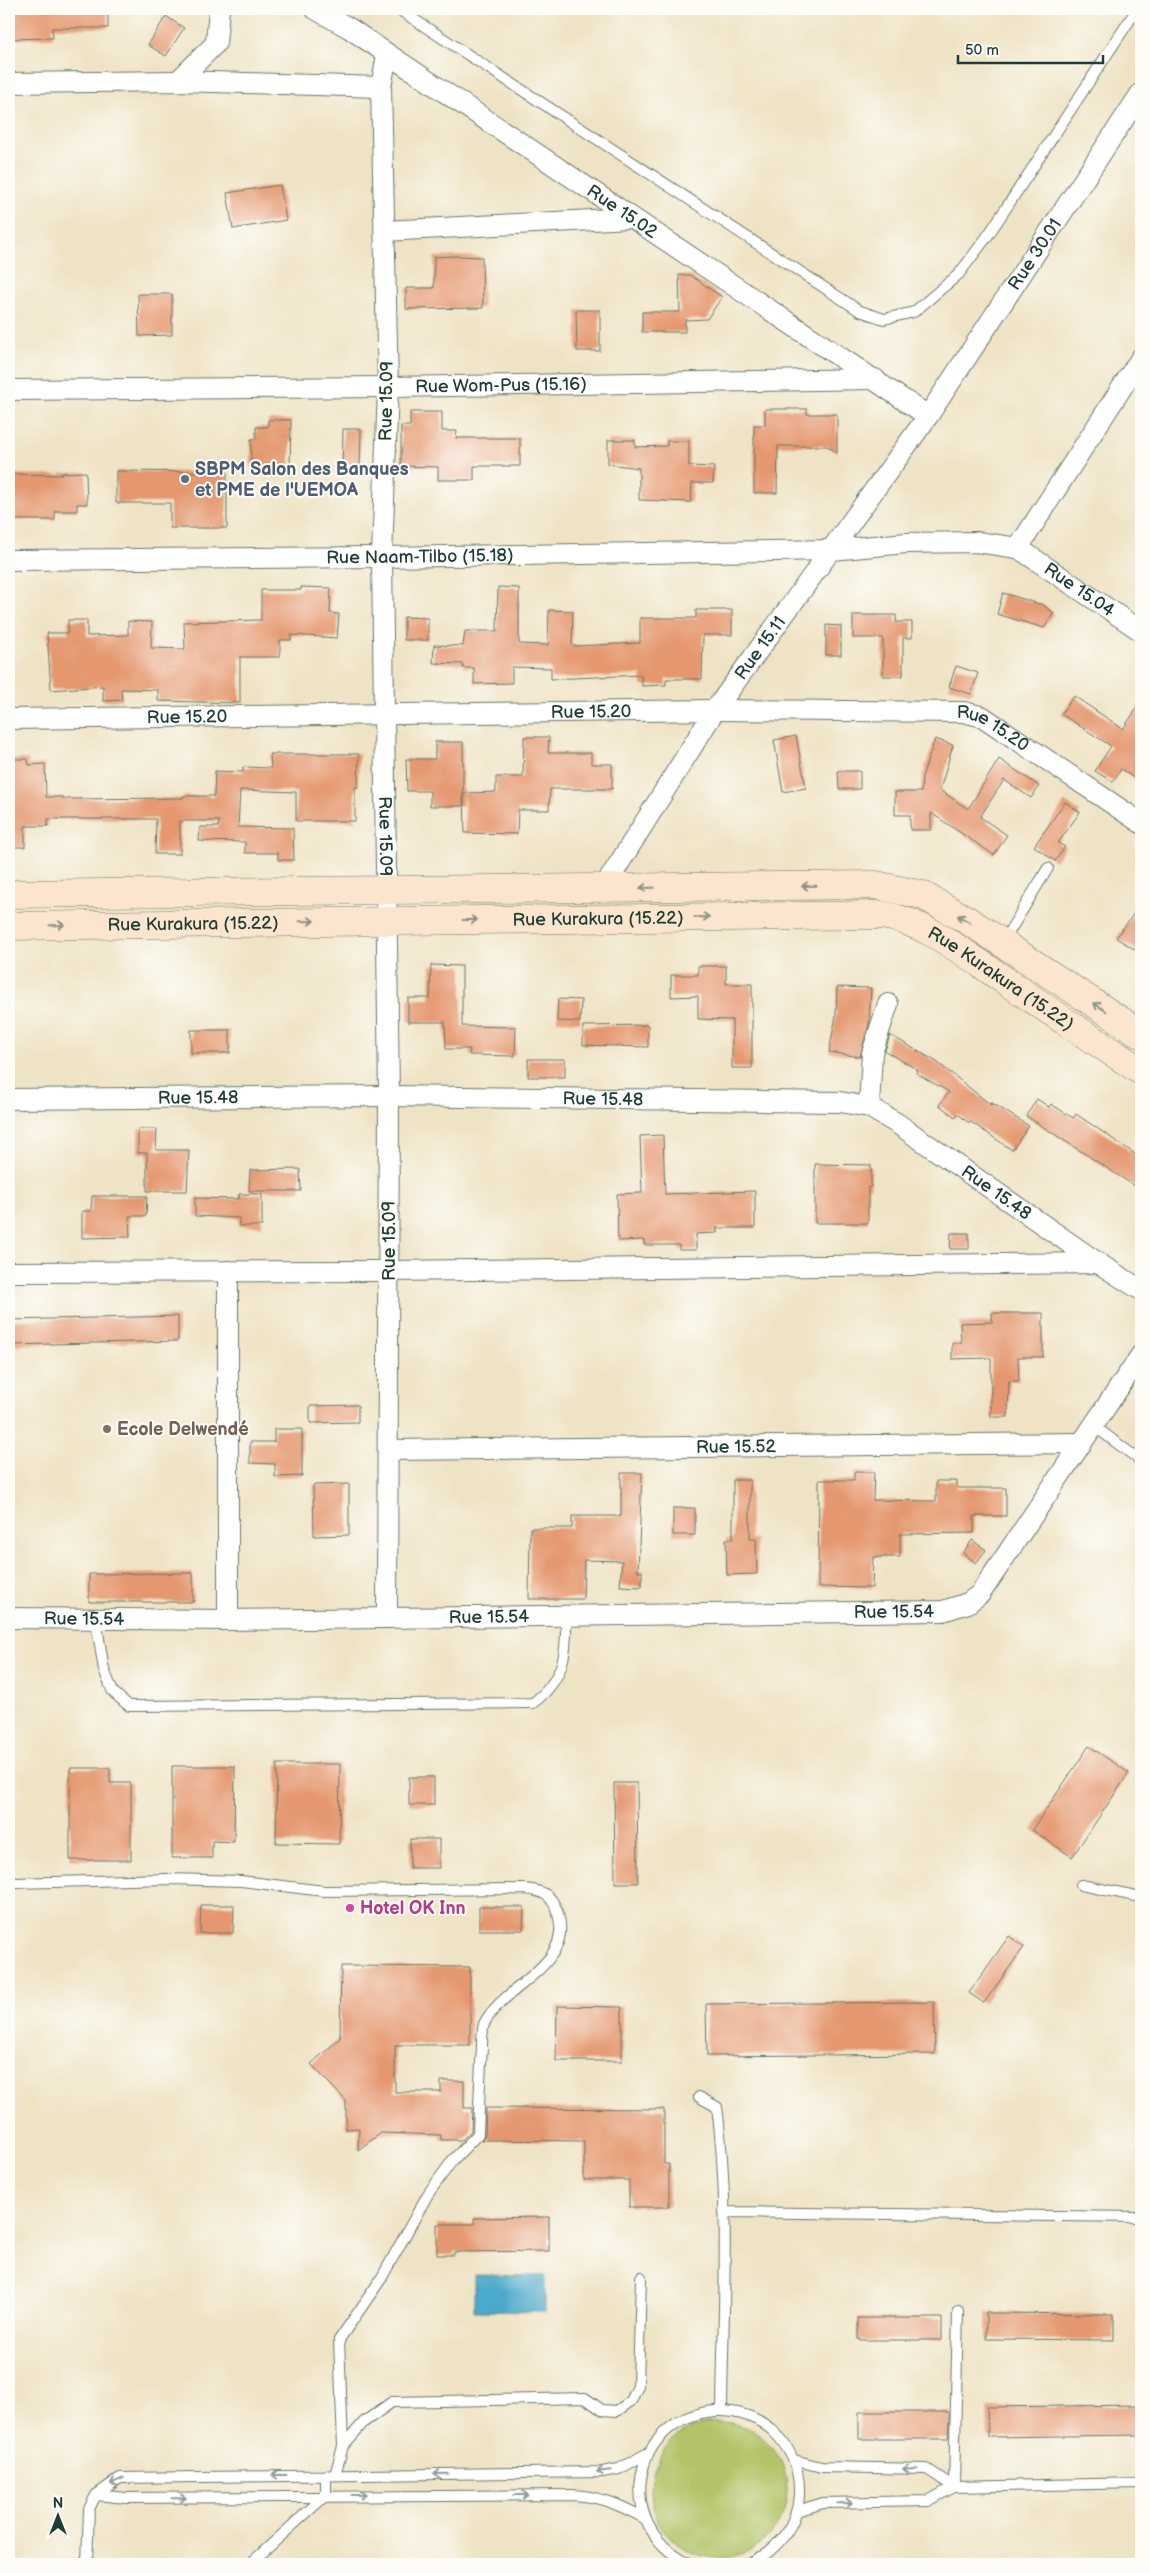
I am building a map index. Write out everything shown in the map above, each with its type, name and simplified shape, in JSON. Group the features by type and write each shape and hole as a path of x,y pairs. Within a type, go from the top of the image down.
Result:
{"main road":[{"name":"Rue Kurakura (15.22)","path":"9,894 876,885 922,895 1002,943 1141,1034"},
{"name":"Rue Kurakura (15.22)","path":"9,926 882,915 899,918 950,944 1141,1071"}],"street":[{"path":"178,81 216,43 219,9"},
{"name":"Rue 15.02","path":"315,9 388,55 928,416"},
{"name":"Rue 15.09","path":"388,55 382,87 388,388 382,557 389,1096 388,1618"},
{"path":"9,82 178,81 382,87"},
{"name":"Rue 30.01","path":"928,416 1141,93"},
{"path":"385,231 630,218"},
{"path":"1018,548 1141,358"},
{"name":"Rue Wom-Pus (15.16)","path":"9,390 388,388 875,380"},
{"name":"Rue 15.11","path":"603,889 715,710 928,416"},
{"name":"Rue Naam-Tilbo (15.18)","path":"9,560 382,557 832,550 942,542 977,542 1018,548"},
{"name":"Rue 15.04","path":"1018,548 1141,631"},
{"name":"Rue 15.20","path":"9,719 715,710 964,712 983,718 1141,823"},
{"path":"869,1107 872,1052 888,1004"},
{"name":"Rue 15.48","path":"9,1099 389,1096 840,1102 869,1107 898,1124 1098,1263 1141,1290"},
{"path":"9,1272 388,1271 1098,1263"},
{"path":"228,1271 228,1620"},
{"path":"1082,1444 1141,1355"},
{"name":"Rue 15.54","path":"9,1618 228,1620 943,1612 968,1603 980,1594 1082,1444"},
{"name":"Rue 15.52","path":"388,1450 1082,1444"}],"lane":[{"path":"398,9 860,311 884,318 914,312 959,274 989,234 1137,9"},
{"path":"1002,943 1048,868"},
{"path":"1094,1426 1141,1461"},
{"path":"96,1620 104,1670 113,1692 129,1706 139,1706 534,1703 549,1691 561,1672 566,1617"},
{"path":"9,1880 15,1883 168,1879 241,1881 324,1891 525,1888 543,1892 555,1904 561,1925 557,1945 543,1967 500,2003 484,2025 478,2134 452,2161 428,2194 380,2279 339,2340 343,2446"},
{"path":"1081,1885 1141,1897"},
{"path":"699,2097 717,2107 724,2212 722,2411"},
{"path":"724,2212 1141,2217"},
{"path":"250,2564 326,2495 331,2475 343,2446 364,2422 392,2402 584,2398 602,2410 617,2411 630,2401 638,2386 641,2277"},
{"path":"954,2487 958,2310"},
{"path":"686,2563 658,2542 644,2518 639,2491 640,2477 648,2453 658,2439 680,2421 707,2412 722,2411 735,2412 759,2421 780,2438 794,2460 800,2485 797,2511 790,2528 780,2543 766,2555 749,2564"},
{"path":"87,2564 87,2522 89,2509 96,2495 120,2478 602,2472 619,2469 648,2453"},
{"path":"794,2460 821,2467 927,2469 954,2487"},
{"path":"797,2511 823,2503 928,2501 954,2487 1141,2483"},
{"path":"96,2495 126,2498 326,2495 595,2496 622,2506 644,2518"}],"green space":[{"path":"719,2422 745,2428 767,2442 781,2464 787,2490 781,2516 767,2538 745,2552 719,2558 693,2552 671,2538 657,2516 651,2490 657,2464 671,2442 693,2428"}],"water":[{"path":"474,2275 545,2276 545,2312 474,2311"}],"building":[{"path":"9,9 108,9 108,28 52,28 53,38 10,39"},
{"path":"166,16 184,28 166,56 148,45"},
{"path":"280,185 286,220 233,229 227,193"},
{"path":"434,257 482,257 483,308 406,309 406,288 434,288"},
{"path":"679,275 690,275 722,297 707,319 685,320 685,332 642,332 642,312 680,312"},
{"path":"138,294 172,294 172,335 139,336"},
{"path":"576,310 600,310 600,351 577,351"},
{"path":"765,409 807,409 807,414 837,414 837,453 827,446 778,446 777,493 754,493 754,425 765,425"},
{"path":"410,412 442,412 442,431 457,431 456,438 520,438 520,466 474,466 474,480 438,480 438,467 401,466 401,426 410,426"},
{"path":"268,420 291,420 290,466 251,466 251,439 256,439 256,427 268,427"},
{"path":"343,429 361,429 360,469 342,468"},
{"path":"608,440 635,440 635,447 667,446 667,441 689,441 689,466 714,467 713,483 692,483 691,502 639,500 639,468 608,464"},
{"path":"116,471 227,472 227,528 170,528 170,503 116,503"},
{"path":"86,472 87,504 77,504 77,511 55,511 55,520 9,520 9,474 61,475 61,473"},
{"path":"301,587 331,588 330,613 339,614 337,638 291,635 291,640 280,640 280,657 240,657 240,703 158,701 158,690 121,689 122,700 103,701 103,686 51,690 47,633 68,633 68,620 87,620 87,636 128,635 128,621 152,622 151,648 185,649 184,622 261,620 261,590 301,590"},
{"path":"498,587 519,588 519,644 548,645 549,610 573,611 572,645 574,646 640,643 640,618 696,618 696,610 732,610 732,635 703,635 702,679 666,679 666,685 642,686 641,675 551,679 551,668 512,667 512,683 474,684 474,668 463,668 463,664 433,663 434,645 463,646 465,631 497,631"},
{"path":"1003,593 1043,605 1054,613 1044,628 997,614"},
{"path":"853,615 896,615 896,622 912,622 912,638 903,638 903,676 883,676 883,638 853,638"},
{"path":"404,617 428,618 428,640 404,640"},
{"path":"826,625 841,626 841,655 826,655"},
{"path":"956,666 978,673 971,694 949,687"},
{"path":"1074,696 1123,729 1141,702 1141,783 1121,769 1113,782 1095,771 1111,746 1061,714"},
{"path":"796,736 806,788 783,792 774,740"},
{"path":"524,737 549,737 548,753 591,753 591,764 612,764 612,789 550,789 549,810 518,810 517,834 465,833 464,793 496,792 496,777 523,777"},
{"path":"935,739 953,745 940,790 968,809 999,759 1039,786 1031,798 1004,780 980,817 1007,835 994,855 931,813 931,830 910,830 910,815 895,815 895,792 921,792 922,777"},
{"path":"435,742 463,742 463,806 430,806 430,791 407,791 406,759 435,759"},
{"path":"270,754 359,754 358,787 355,787 355,821 296,821 296,792 240,790 238,827 293,828 294,860 278,860 278,853 245,853 245,842 199,841 200,827 218,827 219,821 180,821 180,854 155,854 156,819 48,819 48,826 25,826 25,847 9,847 9,797 13,797 12,759 28,759 29,765 45,764 46,797 63,797 63,799 183,798 183,796 214,796 215,771 243,772 243,767 271,768"},
{"path":"838,771 860,771 860,789 839,789"},
{"path":"1065,802 1080,812 1058,843 1065,847 1055,861 1034,846"},
{"path":"1141,904 1141,953 1116,938"},
{"path":"431,965 462,966 462,1026 516,1027 515,1056 469,1055 470,1049 446,1049 445,1022 408,1022 408,998 430,998"},
{"path":"698,966 726,966 726,984 752,984 752,1068 732,1068 732,1020 698,1019 698,996 671,997 671,975 698,975"},
{"path":"837,987 871,988 869,1024 860,1057 829,1052 836,1016"},
{"path":"558,999 581,1000 580,1022 557,1021"},
{"path":"648,1025 648,1047 583,1045 583,1026"},
{"path":"191,1030 230,1030 230,1053 191,1053"},
{"path":"890,1035 937,1062 991,1105 992,1103 1029,1126 1012,1150 971,1122 969,1123 958,1114 955,1117 939,1105 949,1092 916,1073 918,1070 885,1051"},
{"path":"528,1059 565,1059 565,1077 528,1077"},
{"path":"1037,1099 1049,1107 1051,1104 1073,1118 1076,1114 1141,1158 1141,1190 1026,1116"},
{"path":"138,1129 157,1129 156,1150 189,1150 187,1191 147,1191 147,1153 138,1153"},
{"path":"663,1135 665,1194 755,1191 755,1228 717,1228 717,1233 696,1234 696,1250 679,1250 679,1245 644,1245 644,1240 618,1241 617,1194 642,1193 640,1136"},
{"path":"815,1164 871,1165 871,1187 868,1187 868,1223 815,1223"},
{"path":"300,1169 301,1191 249,1191 250,1170"},
{"path":"239,1194 262,1194 262,1226 239,1226 239,1218 195,1216 195,1198 239,1199"},
{"path":"92,1196 147,1196 146,1216 129,1216 130,1237 82,1238 82,1211 91,1211"},
{"path":"951,1233 969,1233 969,1249 950,1249"},
{"path":"992,1313 1043,1313 1043,1357 1018,1357 1019,1381 1009,1381 1008,1417 991,1417 991,1358 952,1359 952,1343 961,1343 960,1323 992,1322"},
{"path":"178,1316 178,1341 9,1345 9,1320"},
{"path":"358,1405 358,1422 310,1423 310,1406"},
{"path":"274,1429 302,1429 302,1476 275,1477 275,1464 250,1463 250,1442 274,1442"},
{"path":"854,1472 874,1472 873,1500 936,1501 936,1481 957,1481 957,1488 1006,1488 1006,1516 974,1516 974,1533 900,1534 900,1557 873,1557 872,1588 818,1587 819,1480 854,1480"},
{"path":"621,1473 642,1473 638,1571 642,1571 642,1587 620,1586 622,1561 584,1560 583,1599 529,1599 530,1528 572,1528 572,1516 621,1516"},
{"path":"733,1480 750,1480 750,1539 756,1539 757,1574 727,1575 726,1539 733,1539"},
{"path":"349,1484 349,1535 314,1536 313,1485"},
{"path":"673,1508 695,1508 695,1535 673,1535"},
{"path":"972,1540 986,1550 976,1563 963,1553"},
{"path":"193,1573 193,1602 89,1602 89,1574"},
{"path":"1089,1746 1129,1773 1072,1857 1032,1830"},
{"path":"277,1764 340,1764 339,1844 276,1843"},
{"path":"172,1766 235,1766 234,1842 212,1841 212,1858 172,1858"},
{"path":"70,1768 110,1768 110,1783 131,1783 131,1860 70,1860"},
{"path":"409,1777 434,1777 434,1805 409,1805"},
{"path":"614,1783 637,1783 638,1883 615,1883"},
{"path":"410,1839 439,1839 439,1868 410,1868"},
{"path":"201,1905 234,1905 233,1933 200,1933"},
{"path":"479,1907 524,1907 523,1930 479,1930"},
{"path":"1009,1936 1024,1947 984,2003 969,1993"},
{"path":"341,1966 470,1967 470,2045 395,2045 395,2092 441,2092 441,2081 464,2081 464,2108 472,2108 471,2131 462,2140 441,2140 441,2135 381,2133 358,2150 359,2128 346,2129 346,2101 311,2064 340,2038"},
{"path":"934,2002 935,2054 707,2056 706,2004"},
{"path":"557,2006 622,2007 622,2061 556,2061"},
{"path":"486,2108 664,2109 664,2164 669,2164 669,2207 629,2207 629,2180 584,2180 584,2141 481,2140 485,2134"},
{"path":"549,2217 549,2251 454,2252 454,2255 437,2255 437,2224 474,2224 474,2218"},
{"path":"986,2313 1114,2314 1114,2340 986,2339"},
{"path":"858,2318 942,2318 942,2340 858,2340"},
{"path":"1141,2405 1141,2435 988,2437 987,2407"},
{"path":"859,2412 949,2412 948,2439 859,2439"}],"place":[{"name":"SBPM Salon des Banques et PME de l'UEMOA","path":"185,479"},
{"name":"Ecole Delwendé","path":"107,1429"},
{"name":"Hotel OK Inn","path":"350,1908"}]}
